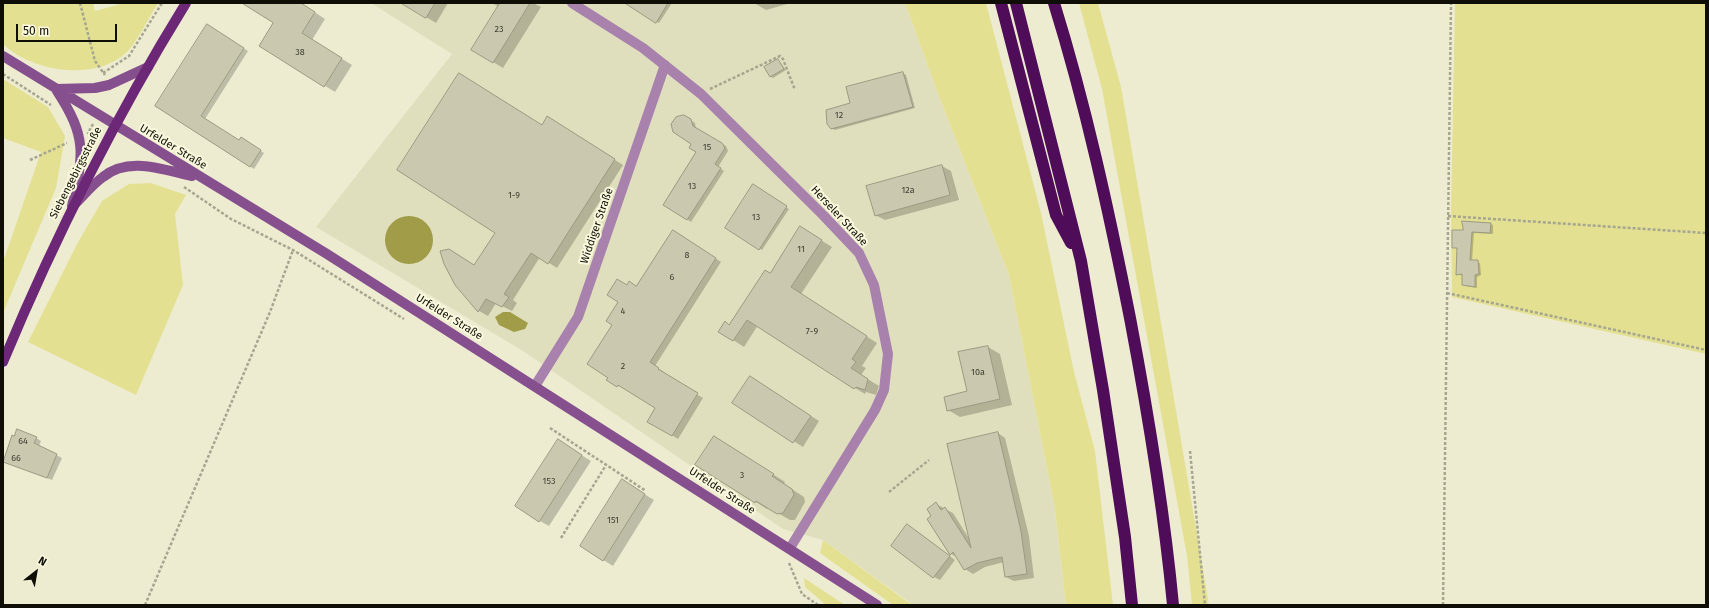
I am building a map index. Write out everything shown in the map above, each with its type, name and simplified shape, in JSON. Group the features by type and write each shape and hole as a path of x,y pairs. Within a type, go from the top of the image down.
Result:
{"highway":[{"path":"1001,3 1056,215 1081,261"},
{"path":"1016,3 1081,261 1125,537 1132,605"},
{"path":"1054,3 1069,53 1113,232 1142,382 1167,545 1172,605"},
{"path":"1062,3 1069,53"}],"main road":[{"name":"Siebengebirgsstraße","path":"3,362 36,284 71,209 115,125 186,3"},
{"name":"Urfelder Straße","path":"3,56 296,236 535,386 877,605"},
{"path":"56,89 95,88 109,85 148,66"},
{"path":"56,89 68,108 80,139 81,167 71,209"},
{"path":"71,209 102,177 112,170 124,167 139,165 200,178"}],"street":[{"name":"Herseler Straße","path":"572,3 643,48 701,94 859,253 874,285 888,354 884,390 874,410 790,548"},
{"name":"Widdiger Straße","path":"535,386 578,317 665,65"}],"path":[{"path":"98,75 104,73 129,56 162,3"},
{"path":"1443,605 1451,3"},
{"path":"701,94 780,56 783,59 795,90"},
{"path":"3,74 47,101 55,110"},
{"path":"30,160 67,144 69,137"},
{"path":"177,184 201,197 231,219 273,238 410,322"},
{"path":"1448,216 1706,233"},
{"path":"145,605 270,312 293,250 296,236"},
{"path":"1446,293 1706,350"},
{"path":"550,428 646,490"},
{"path":"1190,451 1205,605"},
{"path":"889,492 929,460"},
{"path":"561,538 606,465"},
{"path":"790,548 789,563 802,594 818,605"},
{"path":"782,559 795,567"}],"shaded area":[{"path":"3,3 93,3 95,11 124,3 158,3 139,36 127,52 114,61 99,67 82,70 64,70 47,67 30,61 15,54 3,44"},
{"path":"371,3 905,3 940,99 1009,275 1055,509 1066,605 913,605 823,540 783,529 523,351 316,227 452,54"},
{"path":"905,3 986,3 1041,213 1074,372 1095,451 1113,605 1066,605 1055,509 1009,275 940,99"},
{"path":"1079,3 1098,3 1121,87 1209,605 1192,605 1187,556 1102,89"},
{"path":"1455,3 1706,3 1706,354 1452,297 1451,210"},
{"path":"3,79 48,107 65,136 56,188 3,313 3,262 41,152 3,138"},
{"path":"151,183 186,195 175,214 183,285 136,395 28,342 77,244 102,201 129,184"},
{"path":"404,216 414,216 426,223 433,235 433,245 426,257 414,264 404,264 396,260 389,253 385,245 385,235 389,227 396,220"},
{"path":"503,312 510,312 528,323 525,329 514,332 499,325 495,317"},
{"path":"823,540 913,605 893,605 820,553"},
{"path":"804,578 845,605 826,605 805,587"}],"building":[{"path":"242,3 301,3 315,12 302,33 342,58 324,87 259,46 273,23"},
{"path":"401,3 435,3 426,18"},
{"path":"500,3 530,3 493,63 471,50"},
{"path":"625,3 668,3 656,23"},
{"path":"207,24 244,48 201,116 239,140 241,137 261,150 250,167 155,106"},
{"path":"778,59 784,69 770,77 764,67"},
{"path":"903,72 913,107 831,129 827,124 826,110 850,103 846,87"},
{"path":"459,73 542,125 547,116 615,159 548,264 531,253 504,294 509,297 502,307 486,299 478,312 455,285 444,264 440,251 449,249 474,265 495,233 397,170"},
{"path":"684,115 691,119 693,126 722,143 725,148 715,164 721,168 687,220 663,205 696,152 689,148 691,144 673,132 671,124 676,117"},
{"path":"942,165 950,195 875,216 866,186"},
{"path":"753,184 787,206 759,250 725,228"},
{"path":"1462,221 1491,223 1490,233 1472,232 1470,260 1478,260 1479,274 1475,275 1475,287 1462,285 1462,274 1456,275 1457,248 1452,248 1452,230 1463,230"},
{"path":"800,226 822,240 791,287 867,336 852,359 856,362 851,368 868,379 865,390 856,387 854,389 747,320 733,341 718,332 725,321 729,325 765,270 770,273"},
{"path":"673,230 716,258 650,362 659,368 658,369 698,393 672,436 647,422 655,408 618,385 617,387 606,380 608,378 587,364 612,325 606,321 618,302 607,295 617,279 627,285 629,281 636,286"},
{"path":"988,346 1000,399 947,411 944,397 967,391 958,352"},
{"path":"750,376 811,416 793,443 732,403"},
{"path":"17,429 37,437 34,443 57,454 47,478 3,462 12,435 14,436"},
{"path":"998,432 1021,531 1027,574 1005,577 1002,557 977,563 964,570 953,552 950,555 927,519 931,516 927,509 936,502 941,510 945,507 971,548 947,444"},
{"path":"714,436 774,474 772,476 792,489 794,495 783,513 777,514 756,501 755,503 695,465"},
{"path":"558,439 582,455 539,522 515,506"},
{"path":"622,479 645,494 603,561 580,546"},
{"path":"907,524 950,556 933,578 891,546"}]}
